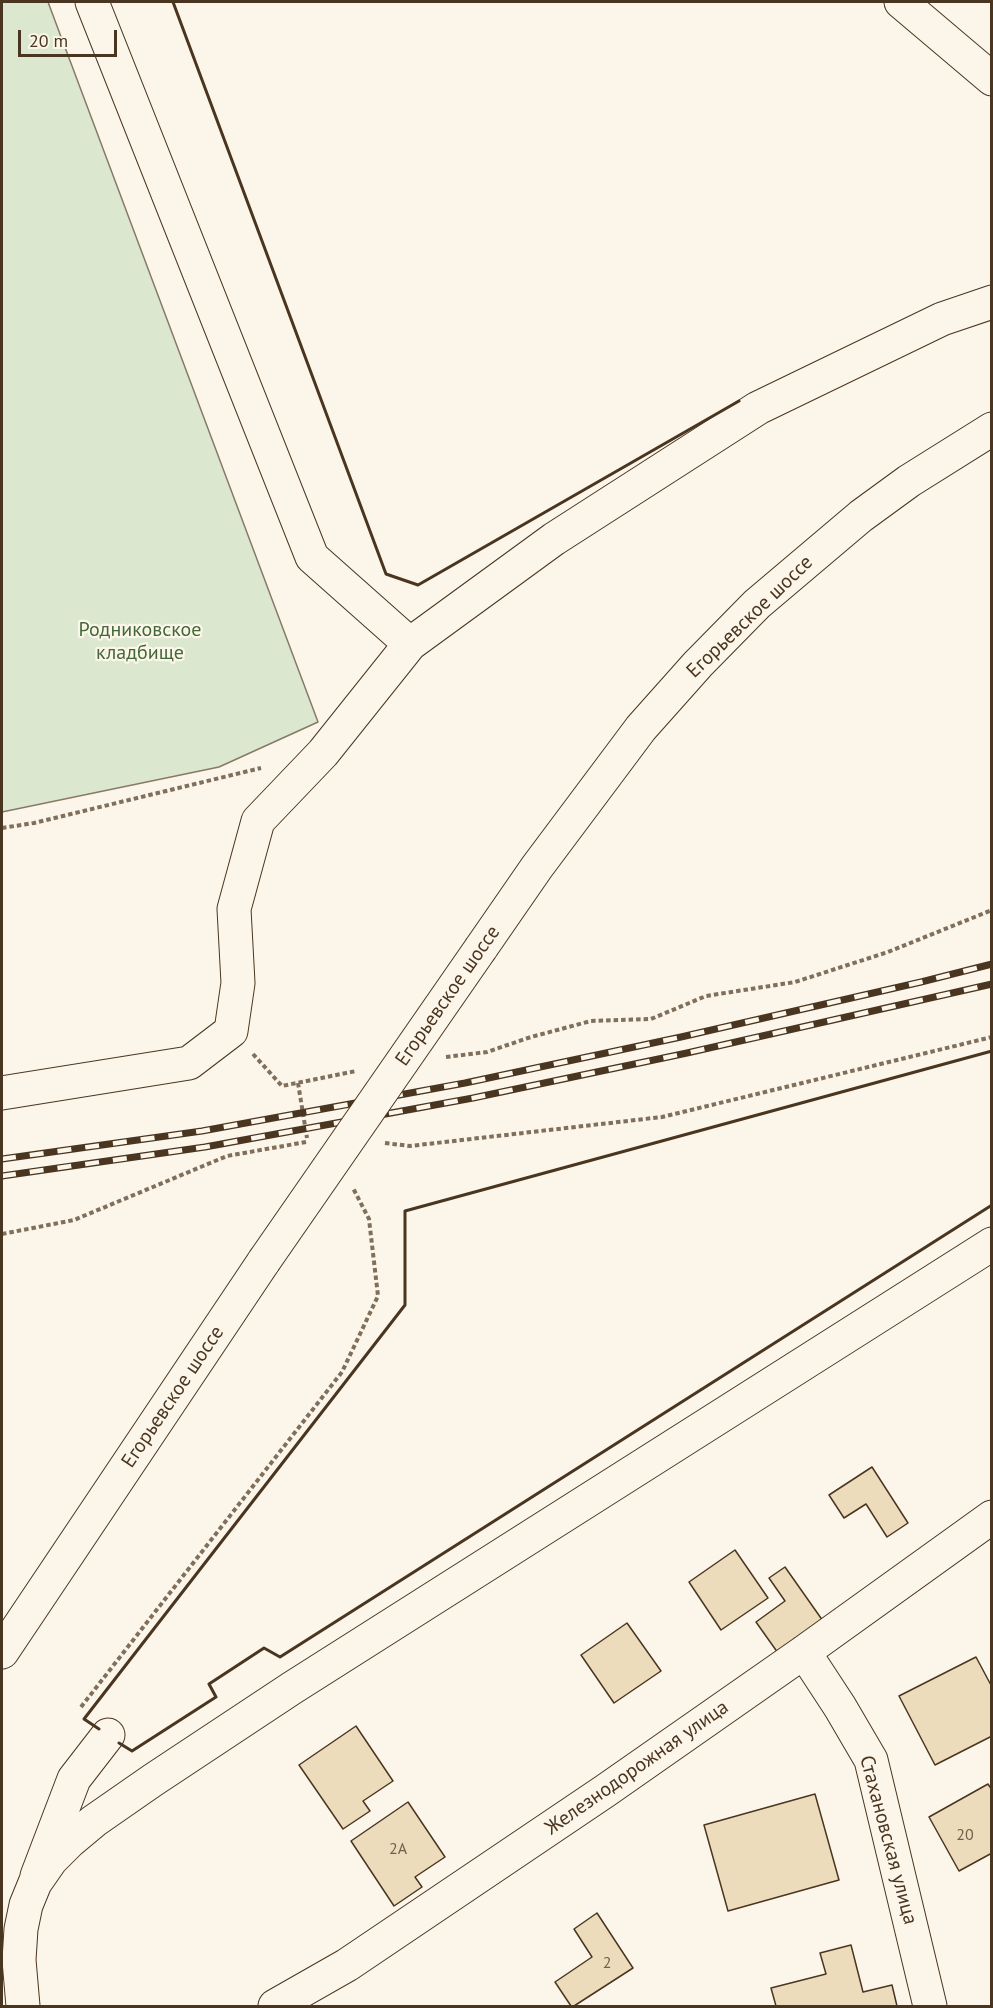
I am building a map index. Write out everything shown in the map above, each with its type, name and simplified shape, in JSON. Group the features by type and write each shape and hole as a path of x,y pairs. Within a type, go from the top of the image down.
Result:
{"street":[{"path":"92,2 312,557 410,644"},
{"path":"900,2 992,79"},
{"path":"2,1093 189,1064 231,1031 238,983 234,909 258,821 323,753 410,644 554,539 758,408 942,319 992,302"},
{"name":"Егорьевское шоссе","path":"2,1652 264,1262 537,867 642,728 698,664 757,604 861,516 909,481 992,429"},
{"path":"35,1883 51,1860 70,1841 94,1821 153,1780 292,1688 992,1244"},
{"name":"Железнодорожная улица","path":"275,2007 357,1958 605,1791 992,1517"},
{"name":"Стахановская улица","path":"804,1652 871,1760 930,2007"},
{"path":"22,2007 19,1960 21,1929 26,1905 74,1779 108,1735"}],"path":[{"path":"2,828 33,823 265,767"},
{"path":"442,1057 487,1052 531,1037 591,1021 651,1019 706,996 795,982 888,952 992,910"},
{"path":"231,1031 282,1086 362,1070"},
{"path":"378,1142 410,1146 662,1117 992,1037"},
{"path":"298,1083 307,1142"},
{"path":"2,1234 74,1220 227,1156 317,1140"},
{"path":"81,1707 342,1372 378,1296 369,1219 350,1183"}],"green space":[{"name":"Родниковское кладбище","path":"2,2 48,2 318,722 219,767 2,812"}],"building":[{"path":"872,1467 908,1523 887,1537 866,1504 844,1518 829,1495"},
{"path":"735,1550 768,1598 721,1630 689,1582"},
{"path":"785,1567 823,1621 778,1653 756,1622 785,1601 769,1578"},
{"path":"627,1623 661,1671 614,1703 581,1655"},
{"path":"976,1657 992,1687 992,1736 935,1765 899,1696"},
{"path":"356,1726 393,1781 363,1801 370,1811 343,1829 299,1765"},
{"path":"988,1784 992,1790 992,1853 959,1871 929,1817"},
{"path":"815,1794 839,1880 728,1911 704,1825"},
{"path":"408,1802 445,1857 415,1877 422,1887 394,1906 351,1841"},
{"path":"597,1913 633,1968 571,2006 555,1982 592,1957 574,1929"},
{"path":"851,1945 863,1992 892,1985 897,2006 776,2006 771,1988 826,1974 820,1953"}],"railway":[{"path":"2,1159 202,1131 465,1083 681,1037 992,964"},
{"path":"2,1176 205,1147 473,1098 687,1053 992,984"}],"wall":[{"path":"173,2 386,574 418,585 739,401"},
{"path":"99,1729 84,1719 405,1305 405,1211 992,1051"},
{"path":"119,1743 132,1751 216,1697 209,1684 264,1648 280,1657 992,1205"}]}
